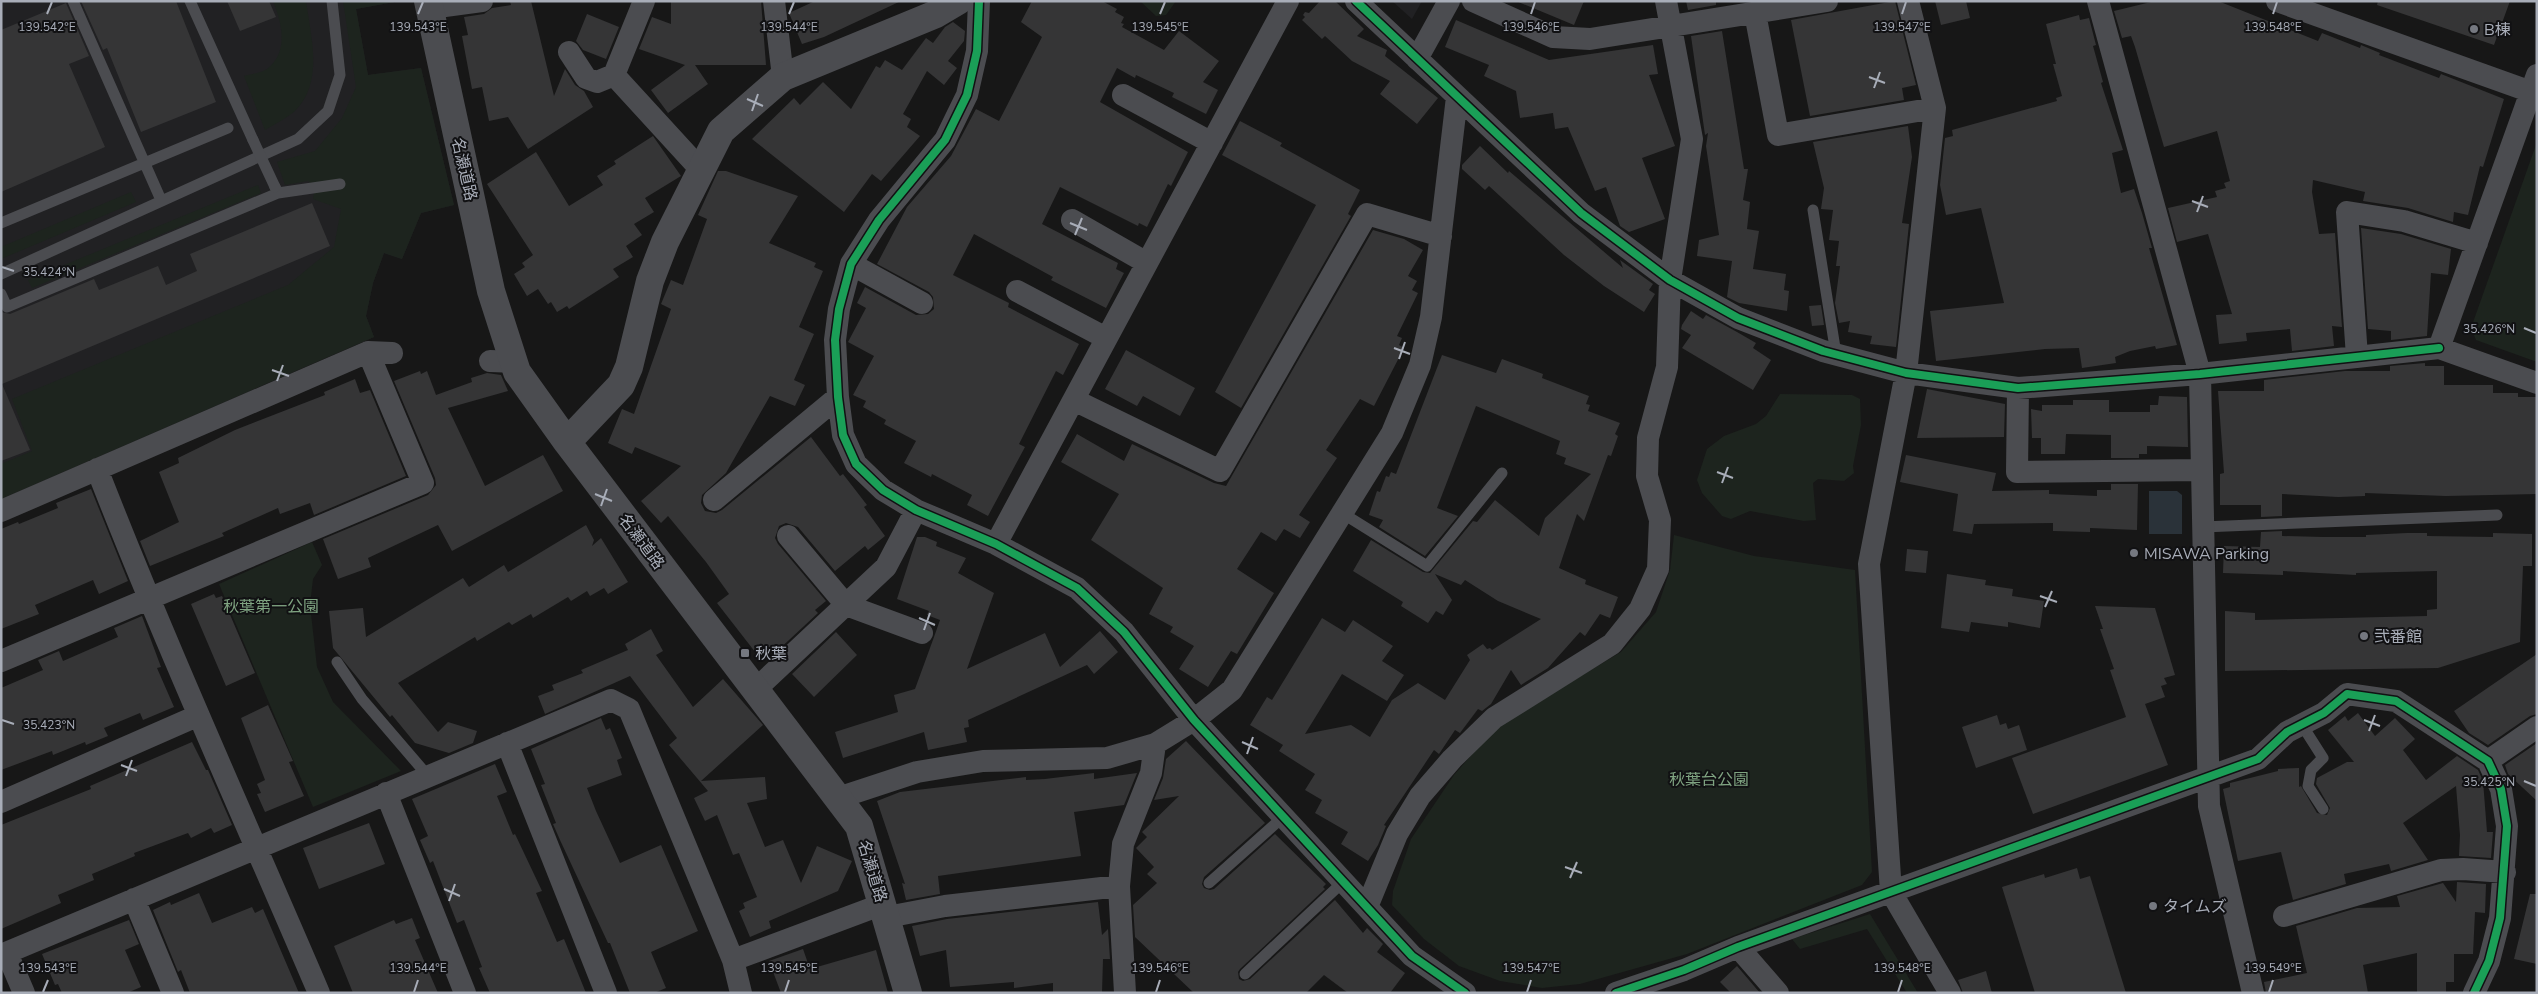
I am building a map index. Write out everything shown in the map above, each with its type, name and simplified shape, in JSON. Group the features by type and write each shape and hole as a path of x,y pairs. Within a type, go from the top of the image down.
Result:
{"street":[{"path":"429,5 482,1"},
{"path":"570,52 586,78 597,82 614,76 644,1"},
{"path":"774,1 783,77"},
{"path":"567,442 621,385 629,367 653,274 665,242 721,131 783,77 936,14 958,1"},
{"path":"980,1 977,51 967,95 945,140 879,220 852,264 839,310 836,340 838,397 843,435 856,464 883,490 916,510 996,544 1077,588 1124,632 1194,720 1412,956 1465,993"},
{"path":"996,544 1288,1"},
{"path":"1356,1 1581,213 1670,280 1738,318 1836,354 1906,373 2018,388 2200,374 2439,348 2537,383"},
{"path":"1417,59 1448,1"},
{"path":"1473,1 1553,36 1590,39 1670,26 1754,7 1827,1"},
{"path":"1367,907 1397,834 1420,796 1452,759 1494,718 1612,644 1640,609 1658,569 1660,520 1647,476 1648,438 1667,367 1670,280 1692,139 1666,1"},
{"path":"1908,1 1935,108 1906,373 1869,564 1891,892 1950,993"},
{"path":"2098,1 2200,374 2209,806 2253,993"},
{"path":"2277,1 2535,87 2439,348"},
{"name":"名瀬道路","path":"429,5 491,291 502,361 517,372 567,442 860,826 908,993"},
{"path":"1754,7 1778,135 1935,108"},
{"path":"614,76 701,170"},
{"path":"1123,95 1212,143"},
{"path":"838,798 917,772 983,761 1107,758 1155,744 1194,720 1232,690 1392,433 1420,365 1431,317 1457,97"},
{"path":"2357,357 2347,212 2404,221 2477,243"},
{"path":"1074,400 1220,471 1368,214 1441,236"},
{"path":"1072,220 1148,262"},
{"path":"852,264 922,303"},
{"path":"1017,291 1106,338"},
{"path":"1,660 148,600 422,483 368,352"},
{"path":"1,511 368,352 392,353"},
{"path":"2018,388 2017,472 2202,470"},
{"path":"714,500 838,397"},
{"path":"97,469 148,600 197,716 257,848 319,993"},
{"path":"756,690 886,566 916,510"},
{"path":"788,536 846,605 922,633"},
{"path":"1616,993 1684,970 1738,947 2258,759 2287,732 2324,713 2347,694 2396,701 2488,761 2501,789 2507,826 2500,918 2489,961 2474,993"},
{"path":"24,993 4,954 611,700 629,709 733,960 741,993"},
{"path":"1,802 197,716"},
{"path":"2488,761 2537,727"},
{"path":"507,743 606,993"},
{"path":"1126,993 1119,886 1123,844 1150,774 1155,744"},
{"path":"386,793 465,993"},
{"path":"2284,916 2441,870 2463,869 2505,872"},
{"path":"733,960 885,911 1119,886"},
{"path":"134,899 173,993"},
{"path":"1738,947 1778,993"}],"lane":[{"path":"73,1 161,200"},
{"path":"190,1 277,190"},
{"path":"1,274 298,139 328,110 340,74 332,1"},
{"path":"1,223 228,128"},
{"path":"1,294 7,307 277,190 340,184"},
{"path":"1813,210 1836,354"},
{"path":"1342,514 1427,566 1502,474"},
{"path":"2203,527 2497,515"},
{"path":"337,662 362,699 428,776"},
{"path":"2302,725 2322,758 2311,770 2308,786 2323,809"},
{"path":"1209,884 1283,817"},
{"path":"1245,974 1344,882"}],"shaded area":[{"path":"1,1 400,1 356,9 368,75 421,68 454,205 421,213 402,259 384,253 373,283 366,316 374,337 1,499"},
{"path":"1392,1 1422,1 1412,19"},
{"path":"2149,491 2177,491 2182,495 2182,534 2149,534"}],"green space":[{"path":"273,1 306,1 312,44 313,73 310,87 295,111 265,130 244,76 267,69 274,62 278,54 282,37"},
{"path":"343,1 400,1 356,9 368,75 421,68 454,205 421,213 402,259 384,253 373,283 366,316 374,337 1,499 1,464 32,451 12,399 288,285 334,247 341,209 313,199 315,187 308,181 285,185 277,162 315,151 342,118 356,87"},
{"path":"1140,1 1176,1 1166,15 1156,16"},
{"path":"2537,142 2537,362 2476,340 2471,328"},
{"path":"258,185 261,193 32,288 28,280"},
{"path":"131,192 136,202 1,259 1,247"},
{"path":"1780,394 1852,395 1860,399 1861,425 1853,466 1854,473 1844,481 1818,479 1813,483 1816,520 1804,521 1750,511 1731,519 1722,516 1702,493 1697,480 1707,449 1724,436 1756,424 1766,416"},
{"name":"秋葉台公園","path":"1674,535 1754,556 1855,570 1872,872 1862,885 1687,954 1580,984 1542,988 1500,981 1459,966 1424,939 1392,905 1393,891 1411,839 1454,775 1490,734 1534,704 1621,652 1656,612 1670,570"},
{"name":"秋葉第一公園","path":"312,542 322,565 313,579 310,605 317,667 333,702 401,771 313,807 219,584"},
{"path":"1870,914 1918,993 1907,993 1867,929 1800,949 1792,939"}],"building":[{"path":"81,1 176,1 216,102 141,132 107,48 103,50"},
{"path":"227,1 269,1 276,17 240,31"},
{"path":"510,1 531,1 554,96 565,69 575,85 584,91 593,107 528,149 508,117 489,121 482,87 472,89 462,36 468,35 464,17 484,14 492,8 511,5"},
{"path":"671,1 761,1 766,65 695,65 708,84 668,113 651,90 685,65 639,49 652,17 671,24"},
{"path":"815,1 901,1 824,37 802,44 789,13"},
{"path":"1032,1 1102,1 1117,9 1115,12 1124,17 1121,23 1124,24 1122,27 1164,50 1179,31 1219,61 1203,82 1218,90 1206,114 1172,97 1174,93 1136,75 1135,78 1117,68 1100,102 1188,152 1171,186 1168,184 1147,227 1139,223 1138,226 1060,187 1042,224 1118,263 1116,269 1124,273 1106,308 1051,280 1053,277 974,234 953,275 1009,303 1008,307 1079,344 1063,375 1056,371 1019,444 1025,447 988,516 967,505 972,495 932,474 931,477 904,463 916,441 884,424 886,420 863,407 866,401 853,395 874,356 848,342 866,308 857,303 865,287 916,315 928,314 934,309 933,297 929,292 877,264 907,207 951,156 976,109 999,121 1042,37 1021,22"},
{"path":"1320,1 1335,1 1364,29 1357,36 1387,50 1385,56 1438,98 1417,124 1380,94 1390,81 1352,61 1325,36 1322,39 1302,20 1305,17 1303,15 1305,12 1309,13"},
{"path":"1516,1 1584,1 1574,25"},
{"path":"1686,1 1716,1 1716,5 1688,10"},
{"path":"1895,1 1916,85 1902,88 1904,100 1810,116 1791,20"},
{"path":"1935,1 1966,1 1970,18 1941,25"},
{"path":"2155,1 2218,1 2318,41 2322,33 2360,48 2361,45 2380,53 2379,55 2439,78 2441,74 2504,99 2483,167 2480,166 2468,215 2454,212 2453,222 2408,208 2363,201 2365,192 2313,180 2312,192 2319,234 2335,233 2342,327 2332,326 2334,346 2292,351 2290,329 2246,333 2247,341 2219,344 2216,315 2232,314 2208,234 2177,242 2168,208 2217,197 2215,191 2226,188 2224,183 2230,181 2217,131 2164,147 2131,36 2122,38 2114,11"},
{"name":"B棟","path":"2378,1 2510,1 2494,45 2377,5"},
{"path":"66,3 89,56 69,64 105,147 1,192 1,30"},
{"path":"587,14 619,27 606,59 583,50 576,41"},
{"path":"2079,15 2080,20 2089,18 2096,45 2093,46 2103,82 2101,83 2123,150 2112,153 2121,193 2134,189 2152,248 2149,248 2177,345 2156,349 2155,346 2130,351 2115,357 2116,363 2082,368 2079,348 2045,349 1936,361 1930,311 2004,303 1981,208 1946,215 1940,185 1945,138 1953,136 1952,130 2057,101 2056,98 2062,96 2053,64 2056,64 2046,24"},
{"path":"1456,20 1549,60 1653,45 1658,74 1649,75 1675,146 1642,158 1665,219 1629,232 1620,226 1606,187 1595,191 1568,127 1555,129 1553,113 1520,118 1516,91 1484,76 1489,65 1445,47"},
{"path":"953,22 965,31 964,41 948,61 957,68 944,85 927,71 903,114 911,119 907,127 920,136 881,181 872,174 844,212 752,139 794,98 800,105 823,82 851,109 876,66 880,68 885,60 902,70 926,38 933,43 945,27"},
{"path":"1722,31 1744,169 1748,169 1743,200 1750,202 1747,229 1759,231 1753,269 1786,274 1784,290 1789,291 1787,311 1739,303 1727,297 1732,261 1697,256 1699,240 1719,235 1706,146 1708,133 1705,135 1691,36"},
{"path":"1240,121 1282,143 1280,146 1360,190 1348,214 1351,216 1241,408 1215,392 1316,205 1222,155"},
{"path":"1908,126 1912,157 1902,223 1909,224 1896,347 1870,344 1872,336 1848,332 1850,321 1839,323 1835,303 1840,266 1836,266 1839,241 1829,240 1833,210 1821,209 1824,188 1813,142"},
{"path":"653,136 681,176 645,198 654,212 634,224 642,235 626,246 633,257 613,269 619,277 569,309 567,306 557,312 551,302 548,304 538,289 527,296 514,274 525,267 522,263 533,255 487,184 536,152 569,206 603,185 597,176 616,164 614,161"},
{"path":"1480,146 1508,173 1509,171 1623,268 1620,260 1653,284 1649,290 1655,294 1644,312 1604,286 1564,255 1489,186 1485,190 1462,169 1462,165"},
{"path":"718,171 726,171 798,196 769,243 816,263 814,267 823,271 799,327 814,334 794,380 805,385 795,406 770,396 726,473 702,495 701,503 705,511 716,513 722,510 811,437 840,476 843,474 867,505 864,507 885,536 868,550 865,546 835,571 798,527 786,523 779,526 775,538 778,544 826,601 815,610 818,613 774,654 769,649 759,657 717,603 729,594 706,562 668,516 661,523 641,501 681,466 635,447 632,454 608,443 622,409 634,414 671,309 661,304 671,280 683,285 707,219 698,215"},
{"path":"312,203 330,246 2,384 30,450 1,461 1,312 10,314 94,279 99,290 158,266 166,285 197,271 190,254"},
{"path":"2361,228 2401,234 2451,249 2448,275 2431,273 2427,336 2391,340 2391,331 2368,329"},
{"path":"1373,230 1404,239 1423,250 1408,276 1417,281 1412,290 1418,293 1397,336 1402,338 1399,345 1404,348 1374,406 1360,399 1326,450 1337,458 1299,515 1310,522 1300,538 1284,529 1276,541 1261,532 1237,569 1274,593 1237,654 1231,651 1208,687 1179,669 1194,646 1170,632 1173,627 1149,614 1163,588 1091,540 1119,494 1061,462 1077,434 1124,461 1132,444 1214,483 1226,486"},
{"path":"1821,305 1824,325 1812,326 1809,306"},
{"path":"1691,311 1703,319 1706,315 1756,343 1753,348 1771,360 1753,390 1682,348 1691,335 1681,329"},
{"path":"1126,350 1195,388 1180,416 1143,396 1137,406 1105,389"},
{"path":"1442,355 1496,373 1502,359 1543,374 1542,378 1589,396 1586,404 1590,405 1588,411 1620,423 1615,434 1618,436 1611,456 1608,455 1584,521 1577,514 1559,568 1586,580 1585,584 1618,597 1610,618 1600,614 1585,636 1580,632 1548,668 1521,685 1511,670 1491,704 1482,711 1478,709 1460,733 1455,730 1439,754 1434,750 1384,825 1386,826 1378,845 1368,861 1341,844 1348,832 1315,813 1322,800 1305,790 1315,774 1279,751 1283,745 1250,725 1267,697 1272,700 1322,618 1345,632 1353,620 1393,646 1382,661 1404,675 1387,701 1342,674 1305,734 1351,725 1370,737 1392,700 1418,683 1445,700 1470,660 1467,655 1483,644 1487,649 1490,648 1492,650 1541,619 1498,601 1465,580 1461,585 1435,574 1452,600 1443,615 1436,611 1428,623 1401,606 1403,602 1353,571 1371,540 1423,572 1430,573 1473,521 1477,522 1495,500 1539,536 1545,518 1591,474 1564,464 1566,458 1556,454 1560,441 1476,406 1437,508 1458,516 1425,556 1379,527 1383,520 1369,515 1377,491 1380,492 1386,476 1389,477 1391,472 1396,474"},
{"path":"2425,363 2425,366 2444,366 2444,385 2493,385 2493,393 2518,393 2518,397 2537,397 2537,494 2446,496 2365,493 2365,496 2338,497 2282,494 2282,516 2261,517 2261,505 2220,505 2220,474 2224,473 2218,391 2264,391 2264,380 2345,371 2390,371 2390,366"},
{"path":"420,371 421,374 427,371 436,395 472,382 471,378 487,373 501,375 508,391 448,408 485,486 543,455 563,491 452,551 438,525 368,558 371,567 338,579 323,539 428,495 436,485 435,478 394,381"},
{"path":"355,379 360,393 370,390 406,476 314,515 310,503 280,514 278,508 222,533 224,536 150,566 140,541 179,522 159,472 179,463 178,458 235,430 325,395 324,392"},
{"path":"1927,389 2005,404 2004,437 1917,438"},
{"path":"2159,396 2187,397 2188,447 2147,446 2147,454 2139,454 2139,458 2111,458 2111,435 2066,434 2065,454 2041,454 2041,438 2032,438 2031,409 2042,411 2042,405 2073,405 2073,400 2109,400 2109,412 2150,412 2150,405 2158,405"},
{"path":"1906,455 1996,473 1992,491 2049,490 2049,494 2097,496 2097,490 2111,490 2111,484 2138,484 2137,530 2090,528 2090,532 2053,531 2053,523 1974,524 1972,534 1953,531 1958,494 1900,482"},
{"path":"91,489 128,581 99,594 93,580 35,605 39,614 1,629 1,529 18,522 19,524 58,508 56,503"},
{"path":"586,525 594,540 592,546 601,538 628,582 608,594 604,588 590,596 587,591 571,601 568,597 533,618 531,614 512,625 509,622 477,641 475,637 398,683 438,732 448,722 477,731 473,743 449,753 415,743 392,715 390,717 333,648 329,611 363,608 366,637 463,578 469,587 504,565 508,572"},
{"path":"2282,531 2282,536 2323,537 2366,537 2366,535 2407,533 2427,533 2427,536 2493,537 2493,533 2532,534 2532,566 2523,566 2520,642 2438,668 2225,671 2225,611 2255,613 2255,620 2427,616 2427,610 2437,609 2437,571 2356,573 2356,575 2283,571 2283,575 2223,573 2224,546 2260,547 2261,532"},
{"path":"917,537 925,537 937,542 936,546 966,558 958,573 994,593 967,669 1045,633 1060,667 1100,631 1118,652 1094,674 1087,665 968,720 969,727 964,728 967,742 928,750 924,732 843,758 835,732 898,712 894,695 915,689 940,620 927,615 929,611 897,599"},
{"path":"1907,549 1928,551 1926,573 1905,571"},
{"path":"1947,574 1986,580 1985,585 2013,589 2012,596 2044,601 2040,628 2008,622 2008,627 1971,622 1969,632 1941,628"},
{"path":"214,594 216,598 222,596 255,673 226,686 191,604"},
{"path":"2095,606 2155,608 2175,675 2164,678 2167,684 2161,686 2165,697 2145,704 2168,765 2033,814 2012,758 2126,717 2110,670 2114,669 2100,629 2103,629"},
{"path":"142,616 161,667 157,668 174,707 143,720 140,713 104,728 108,736 86,745 85,742 53,755 52,751 1,770 1,688 43,670 38,660 59,651 63,661 118,637 114,628"},
{"path":"651,629 663,651 656,655 693,707 723,679 763,725 701,781 765,777 767,799 747,803 765,847 783,840 801,883 817,846 852,861 838,891 769,921 771,928 750,937 739,911 745,908 743,903 757,897 739,853 733,855 717,815 705,821 694,798 708,791 669,745 677,738 630,676 545,714 538,696 554,690 552,685 583,673 581,670 628,650 625,644"},
{"path":"836,632 857,655 814,697 792,674"},
{"path":"2537,654 2537,714 2530,716 2488,745 2469,733 2454,711"},
{"path":"268,705 293,761 289,762 304,796 265,812 257,794 261,793 257,784 265,780 241,718"},
{"path":"2358,713 2375,736 2395,718 2415,739 2403,750 2426,780 2457,756 2478,770 2483,781 2487,832 2493,832 2491,858 2459,856 2460,835 2456,786 2403,823 2428,860 2391,871 2389,864 2344,874 2346,884 2293,900 2281,852 2238,861 2223,789 2230,787 2230,783 2278,771 2278,769 2299,768 2299,787 2301,786 2317,813 2327,815 2330,808 2316,784 2317,778 2347,762 2354,762 2328,730 2345,716 2348,721"},
{"path":"1997,715 2000,725 2006,723 2008,729 2019,725 2027,750 1976,768 1962,727"},
{"path":"601,718 606,730 610,728 622,758 617,760 622,775 587,788 596,811 620,863 661,845 698,931 651,952 666,988 654,993 630,993 610,943 608,943 553,824 556,823 541,785 545,784 531,749"},
{"path":"1186,741 1265,823 1204,877 1202,884 1204,888 1214,889 1275,834 1326,884 1323,887 1325,889 1240,969 1238,972 1239,979 1243,981 1250,979 1335,900 1363,933 1367,928 1383,944 1377,952 1405,973 1390,993 1348,993 1324,975 1306,993 1194,993 1135,937 1133,905 1157,883 1147,874 1154,867 1136,848 1147,837 1142,832 1179,796 1154,800 1163,778 1166,759"},
{"path":"192,742 206,770 208,770 232,825 214,833 211,828 191,838 188,833 134,853 135,856 92,874 94,880 58,895 61,903 1,929 1,825 91,789 90,786"},
{"path":"2537,743 2537,801 2508,774 2505,765"},
{"path":"495,764 507,792 497,796 513,835 515,834 542,891 536,893 557,942 564,939 586,993 490,993 479,968 482,967 464,920 457,923 433,861 430,863 420,840 428,836 412,799"},
{"path":"1094,773 1094,779 1137,773 1124,805 1074,812 1081,856 938,876 940,894 906,900 902,883 905,884 877,801 900,792 1026,777 1026,780 1045,779"},
{"path":"369,823 385,864 319,889 303,848"},
{"path":"2077,868 2080,879 2090,876 2126,993 2035,993 2002,887 2044,874 2045,878"},
{"path":"2457,882 2486,884 2485,913 2475,912 2473,954 2454,954 2454,982 2446,982 2446,993 2417,993 2417,953 2363,965 2368,993 2266,993 2264,982 2307,973 2296,926 2357,908 2400,907 2397,896 2443,883 2456,902"},
{"path":"199,893 212,923 252,907 255,913 263,909 299,993 190,993 181,970 178,972 153,910 170,902 171,905"},
{"path":"2530,894 2537,894 2537,964 2514,959"},
{"path":"1098,902 1102,935 1108,929 1110,959 1103,959 1102,993 1053,993 1053,983 1014,988 1014,982 950,987 946,950 920,956 912,926 947,919"},
{"path":"412,918 420,938 415,940 438,993 353,993 334,946 394,920 396,924"},
{"path":"129,920 139,944 125,950 141,987 127,993 62,993 58,984 55,985 42,954"},
{"path":"803,949 810,969 876,950 888,993 781,993 769,961"},
{"path":"1737,966 1760,993 1731,993 1720,982"},
{"path":"1986,971 1992,993 1963,993 1958,980"}],"cycle path":[{"path":"979,1 977,51 967,95 945,140 879,220 851,264 839,309 835,340 838,397 843,435 856,464 883,490 916,510 996,544 1077,588 1124,632 1194,720 1412,956 1465,993"},
{"path":"1356,1 1581,213 1670,280 1738,318 1823,351 1906,373 2018,388 2200,374 2439,348"},
{"path":"1616,993 1684,970 1738,947 2258,759 2287,732 2324,713 2347,694 2396,701 2488,761 2501,789 2507,826 2500,918 2489,961 2474,993"}],"place":[{"name":"B棟","path":"2474,29"},
{"name":"MISAWA Parking","path":"2134,553"},
{"name":"弐番館","path":"2364,636"},
{"name":"秋葉","path":"745,653"},
{"name":"タイムズ","path":"2153,906"}]}
